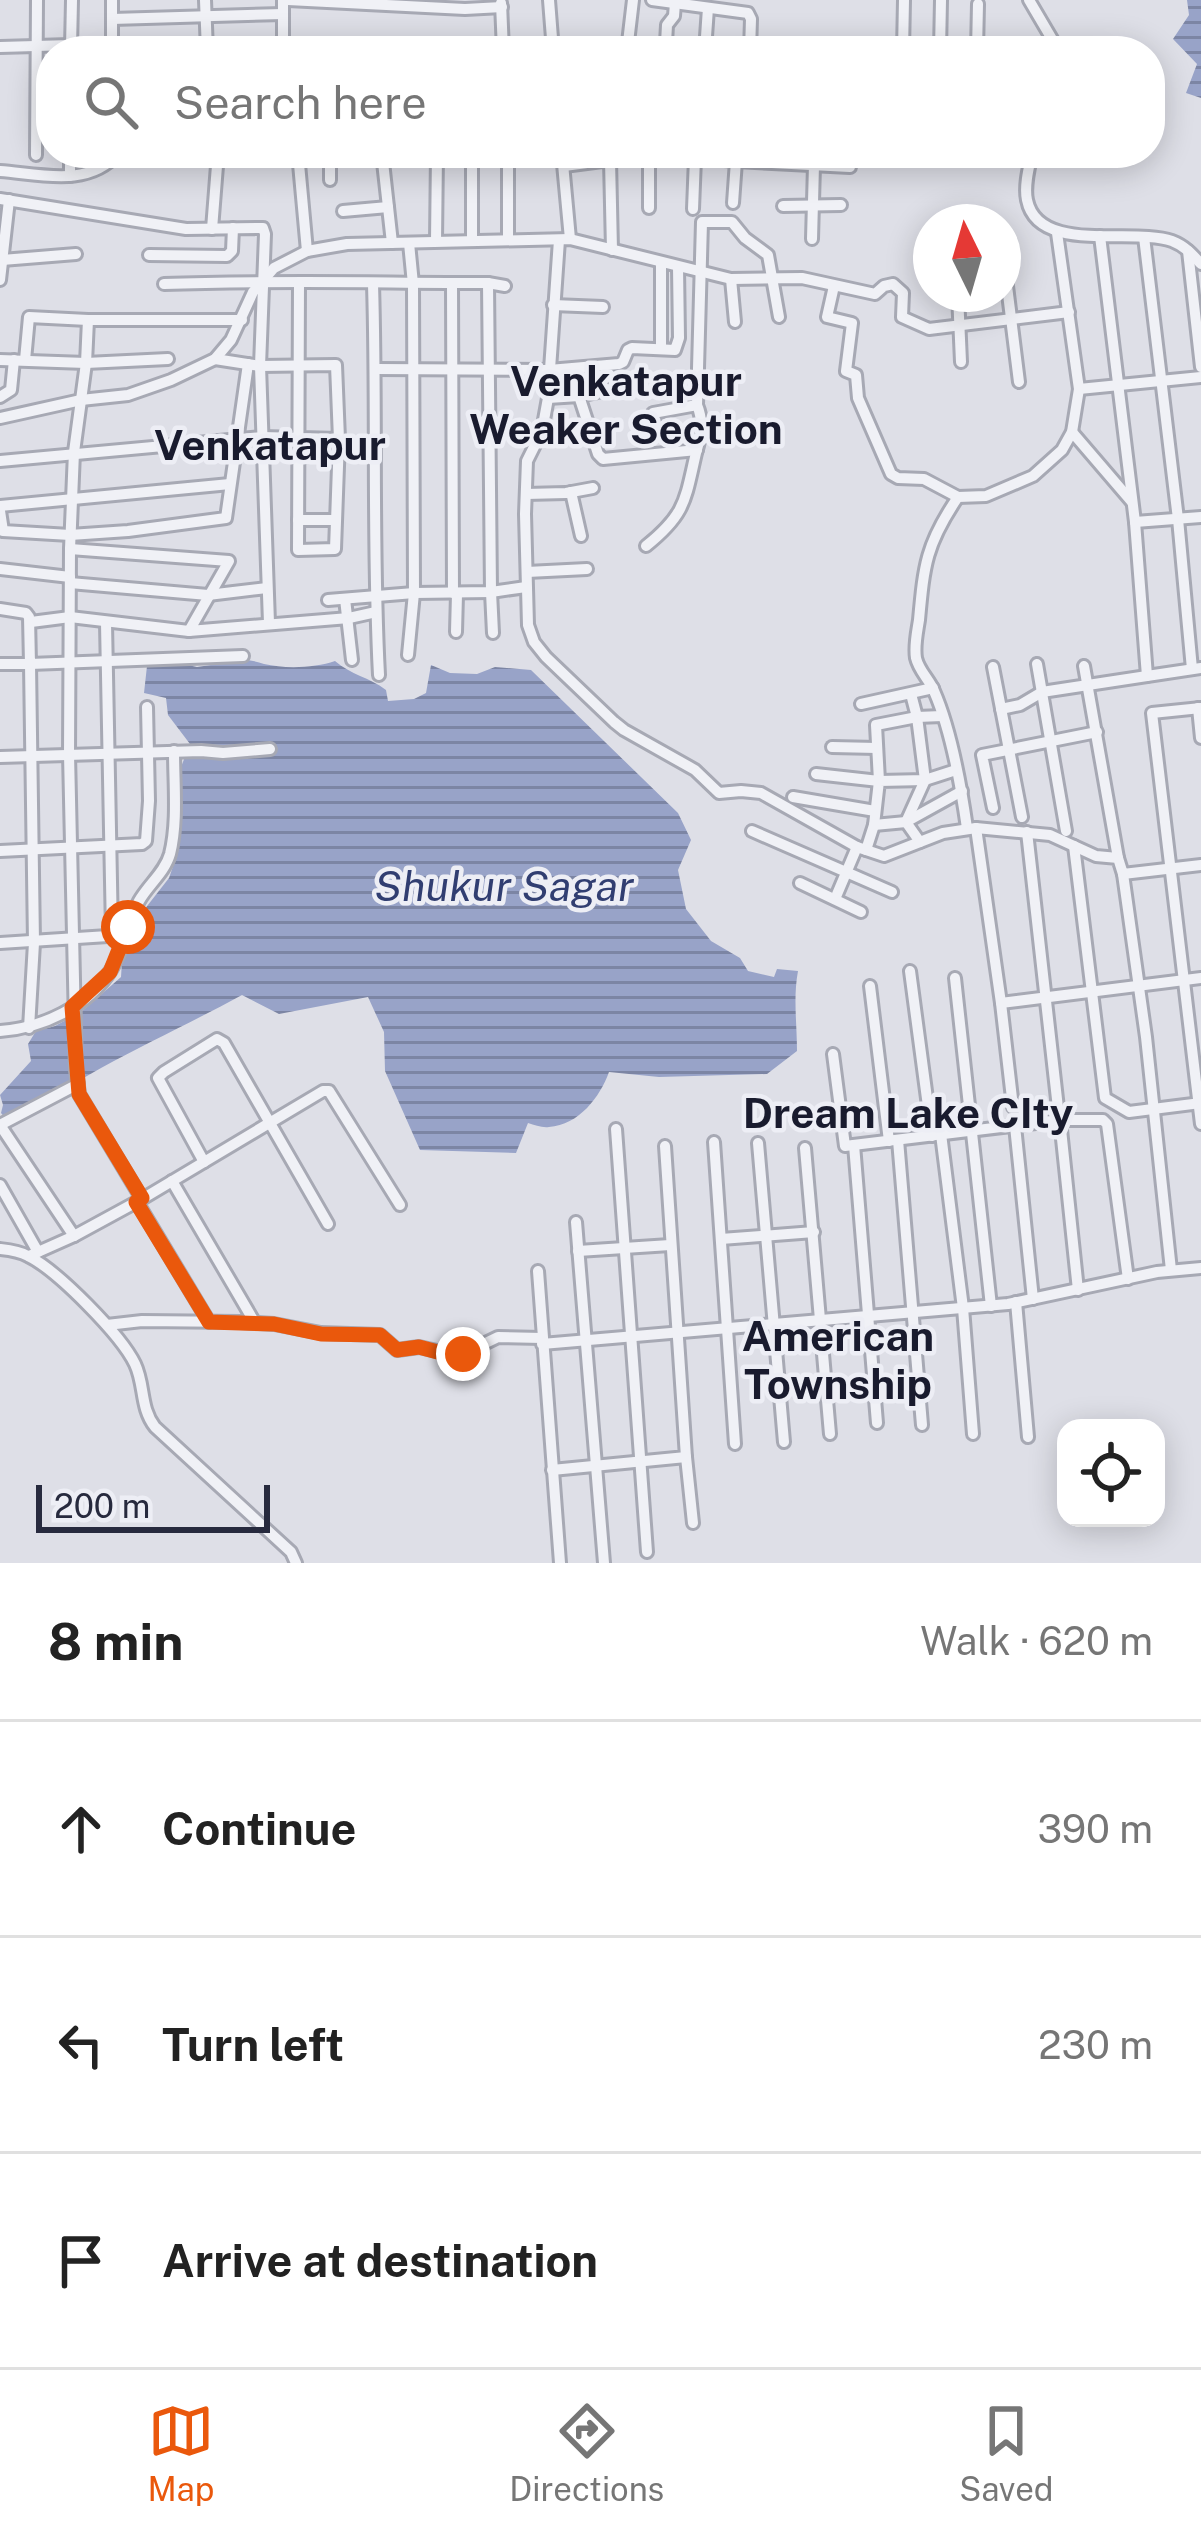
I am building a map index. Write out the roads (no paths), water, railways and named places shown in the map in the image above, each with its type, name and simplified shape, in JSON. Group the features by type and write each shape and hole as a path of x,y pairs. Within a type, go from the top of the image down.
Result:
{"street":[{"path":"38,0 38,36"},
{"path":"71,36 72,0"},
{"path":"112,0 112,36"},
{"path":"205,0 207,36"},
{"path":"283,36 286,0 501,4 502,36"},
{"path":"550,0 552,36"},
{"path":"629,36 633,0"},
{"path":"652,0 709,3 748,13 750,36"},
{"path":"903,36 904,0"},
{"path":"940,0 940,36"},
{"path":"1029,0 1050,36"},
{"path":"666,36 675,3"},
{"path":"707,36 709,3"},
{"path":"976,36 977,4"},
{"path":"112,19 283,14"},
{"path":"0,47 36,46"},
{"path":"70,168 70,176"},
{"path":"0,172 48,178 99,168"},
{"path":"212,229 217,168"},
{"path":"299,168 307,250"},
{"path":"330,168 330,180"},
{"path":"384,168 392,243"},
{"path":"436,242 437,168"},
{"path":"472,168 472,241"},
{"path":"508,168 508,240"},
{"path":"563,168 565,239 553,304 548,398 542,430 528,456 526,587 534,643 624,730 695,770 719,793 761,793 861,849 884,856 943,832 972,828 1050,835 1096,856 1118,858"},
{"path":"611,168 612,250"},
{"path":"647,168 649,208"},
{"path":"694,209 695,168"},
{"path":"733,203 736,168"},
{"path":"812,239 814,168"},
{"path":"1030,168 1027,203 1036,218 1057,233 1169,239 1188,249 1201,265"},
{"path":"0,280 4,200 185,229 262,228 265,234 254,364 224,520 70,542"},
{"path":"783,206 842,206"},
{"path":"343,211 388,207"},
{"path":"646,546 668,529 682,507 702,425 697,405 702,222 735,224 768,255 779,317"},
{"path":"149,255 226,256 232,251 233,228"},
{"path":"834,286 827,317 852,323 846,368 856,375 858,398 886,466 898,478 924,479 958,497 986,496 1033,476 1062,450 1072,432 1079,389 1057,233"},
{"path":"1100,236 1135,522 1148,676"},
{"path":"1001,709 1042,692 1196,669 1144,237"},
{"path":"0,418 128,394 172,380 215,358 231,340 253,292 274,268 307,250 347,244 565,239 731,279 802,278 874,294 893,284 904,293 902,316 922,327 959,327 1070,312"},
{"path":"408,655 414,593 410,243"},
{"path":"1188,249 1201,367"},
{"path":"2,260 76,254"},
{"path":"661,263 662,350"},
{"path":"376,369 549,370 619,364 632,348 677,350 678,267"},
{"path":"731,279 735,322"},
{"path":"164,284 261,280 505,286"},
{"path":"452,283 457,632"},
{"path":"488,283 493,633"},
{"path":"215,358 254,364 299,366 336,365 335,548 298,550 300,439 299,366 299,284"},
{"path":"373,284 379,675"},
{"path":"553,304 603,307"},
{"path":"959,312 961,362"},
{"path":"1011,312 1019,382"},
{"path":"0,397 11,390 28,317 242,320"},
{"path":"88,320 70,542 72,1007 79,1094 209,1322"},
{"path":"680,338 700,338"},
{"path":"0,360 168,359"},
{"path":"254,364 262,437 269,623"},
{"path":"1079,389 1201,376"},
{"path":"548,398 636,384"},
{"path":"579,396 603,459 697,450"},
{"path":"657,433 653,413 697,405"},
{"path":"1072,432 1132,502"},
{"path":"0,461 262,437 339,439"},
{"path":"189,631 230,561 5,532 0,508 230,484"},
{"path":"526,494 592,488"},
{"path":"572,492 581,536"},
{"path":"958,497 940,522 923,568 915,645 942,716 972,828 1013,1107"},
{"path":"1135,522 1201,517"},
{"path":"298,520 336,520"},
{"path":"527,572 587,568"},
{"path":"0,569 208,595 267,588"},
{"path":"328,600 526,587"},
{"path":"345,599 352,660"},
{"path":"0,609 26,613 31,622 34,943 29,1028"},
{"path":"31,622 70,617 189,631 376,612"},
{"path":"0,944 112,933 106,623"},
{"path":"0,664 243,656"},
{"path":"1036,664 1066,831"},
{"path":"1084,666 1123,874 1171,1270"},
{"path":"993,668 1022,817"},
{"path":"860,704 933,688"},
{"path":"906,822 925,780 910,694"},
{"path":"0,851 146,841 147,707"},
{"path":"1201,738 1199,708 1152,713 1201,1124"},
{"path":"835,899 874,825 879,781 876,725 942,716"},
{"path":"993,808 982,755 1097,732"},
{"path":"832,747 877,748"},
{"path":"0,757 270,749"},
{"path":"0,1031 48,1022 110,972 141,897 168,860 180,752"},
{"path":"816,774 925,780 956,770"},
{"path":"874,825 906,822 962,791"},
{"path":"793,796 875,811"},
{"path":"906,822 920,842"},
{"path":"752,831 892,892"},
{"path":"1028,832 1078,1290"},
{"path":"1074,846 1105,1098 1129,1112 1200,1104"},
{"path":"873,884 884,856"},
{"path":"1123,874 1201,865"},
{"path":"800,883 861,912"},
{"path":"910,971 963,1308 973,1434"},
{"path":"955,978 991,1306"},
{"path":"1001,1003 1201,978"},
{"path":"870,986 894,1140 922,1425"},
{"path":"204,1162 158,1078 212,1040 224,1043 328,1224"},
{"path":"832,1054 845,1146 1015,1126 1059,1114 1097,1118 1107,1124 1128,1279"},
{"path":"74,1236 0,1125 78,1084"},
{"path":"0,1249 33,1254 74,1236 323,1091 329,1091 400,1205"},
{"path":"1015,1126 1033,1299"},
{"path":"616,1129 647,1552"},
{"path":"714,1142 735,1444"},
{"path":"758,1143 784,1442"},
{"path":"854,1145 877,1423"},
{"path":"665,1146 693,1523"},
{"path":"805,1148 830,1434"},
{"path":"172,1180 255,1323"},
{"path":"0,1185 33,1254 107,1325 135,1363 144,1407 155,1427 291,1552 296,1563"},
{"path":"576,1222 604,1563"},
{"path":"721,1239 814,1232"},
{"path":"578,1251 670,1245"},
{"path":"107,1325 255,1323 321,1334 380,1335 397,1350 419,1347 454,1355 498,1337 585,1341 991,1306 1201,1268"},
{"path":"538,1271 560,1563"},
{"path":"1016,1303 1028,1437"},
{"path":"552,1470 686,1457"}],"water":[{"path":"1187,0 1201,0 1201,98 1186,93 1197,64 1173,39 1189,15"},
{"name":"Shukur Sagar","path":"245,660 290,667 335,661 386,690 388,701 426,693 431,665 450,673 477,674 495,667 531,670 678,813 691,840 678,870 686,909 711,941 740,958 748,971 774,977 777,969 798,971 797,1051 767,1074 659,1077 609,1072 594,1100 570,1121 546,1127 528,1123 516,1153 420,1150 385,1071 384,1032 368,997 279,1014 242,995 92,1073 7,1129 0,1095 31,1061 28,1044 36,1031 81,1012 121,977 134,930 169,878 179,849 181,767 190,744 168,715 166,698 144,693 147,666 174,662 197,667"}],"district":[{"name":"Venkatapur Weaker Section","path":"626,405"},
{"name":"Venkatapur","path":"270,445"},
{"name":"Dream Lake CIty","path":"908,1113"},
{"name":"American Township","path":"838,1360"}]}
